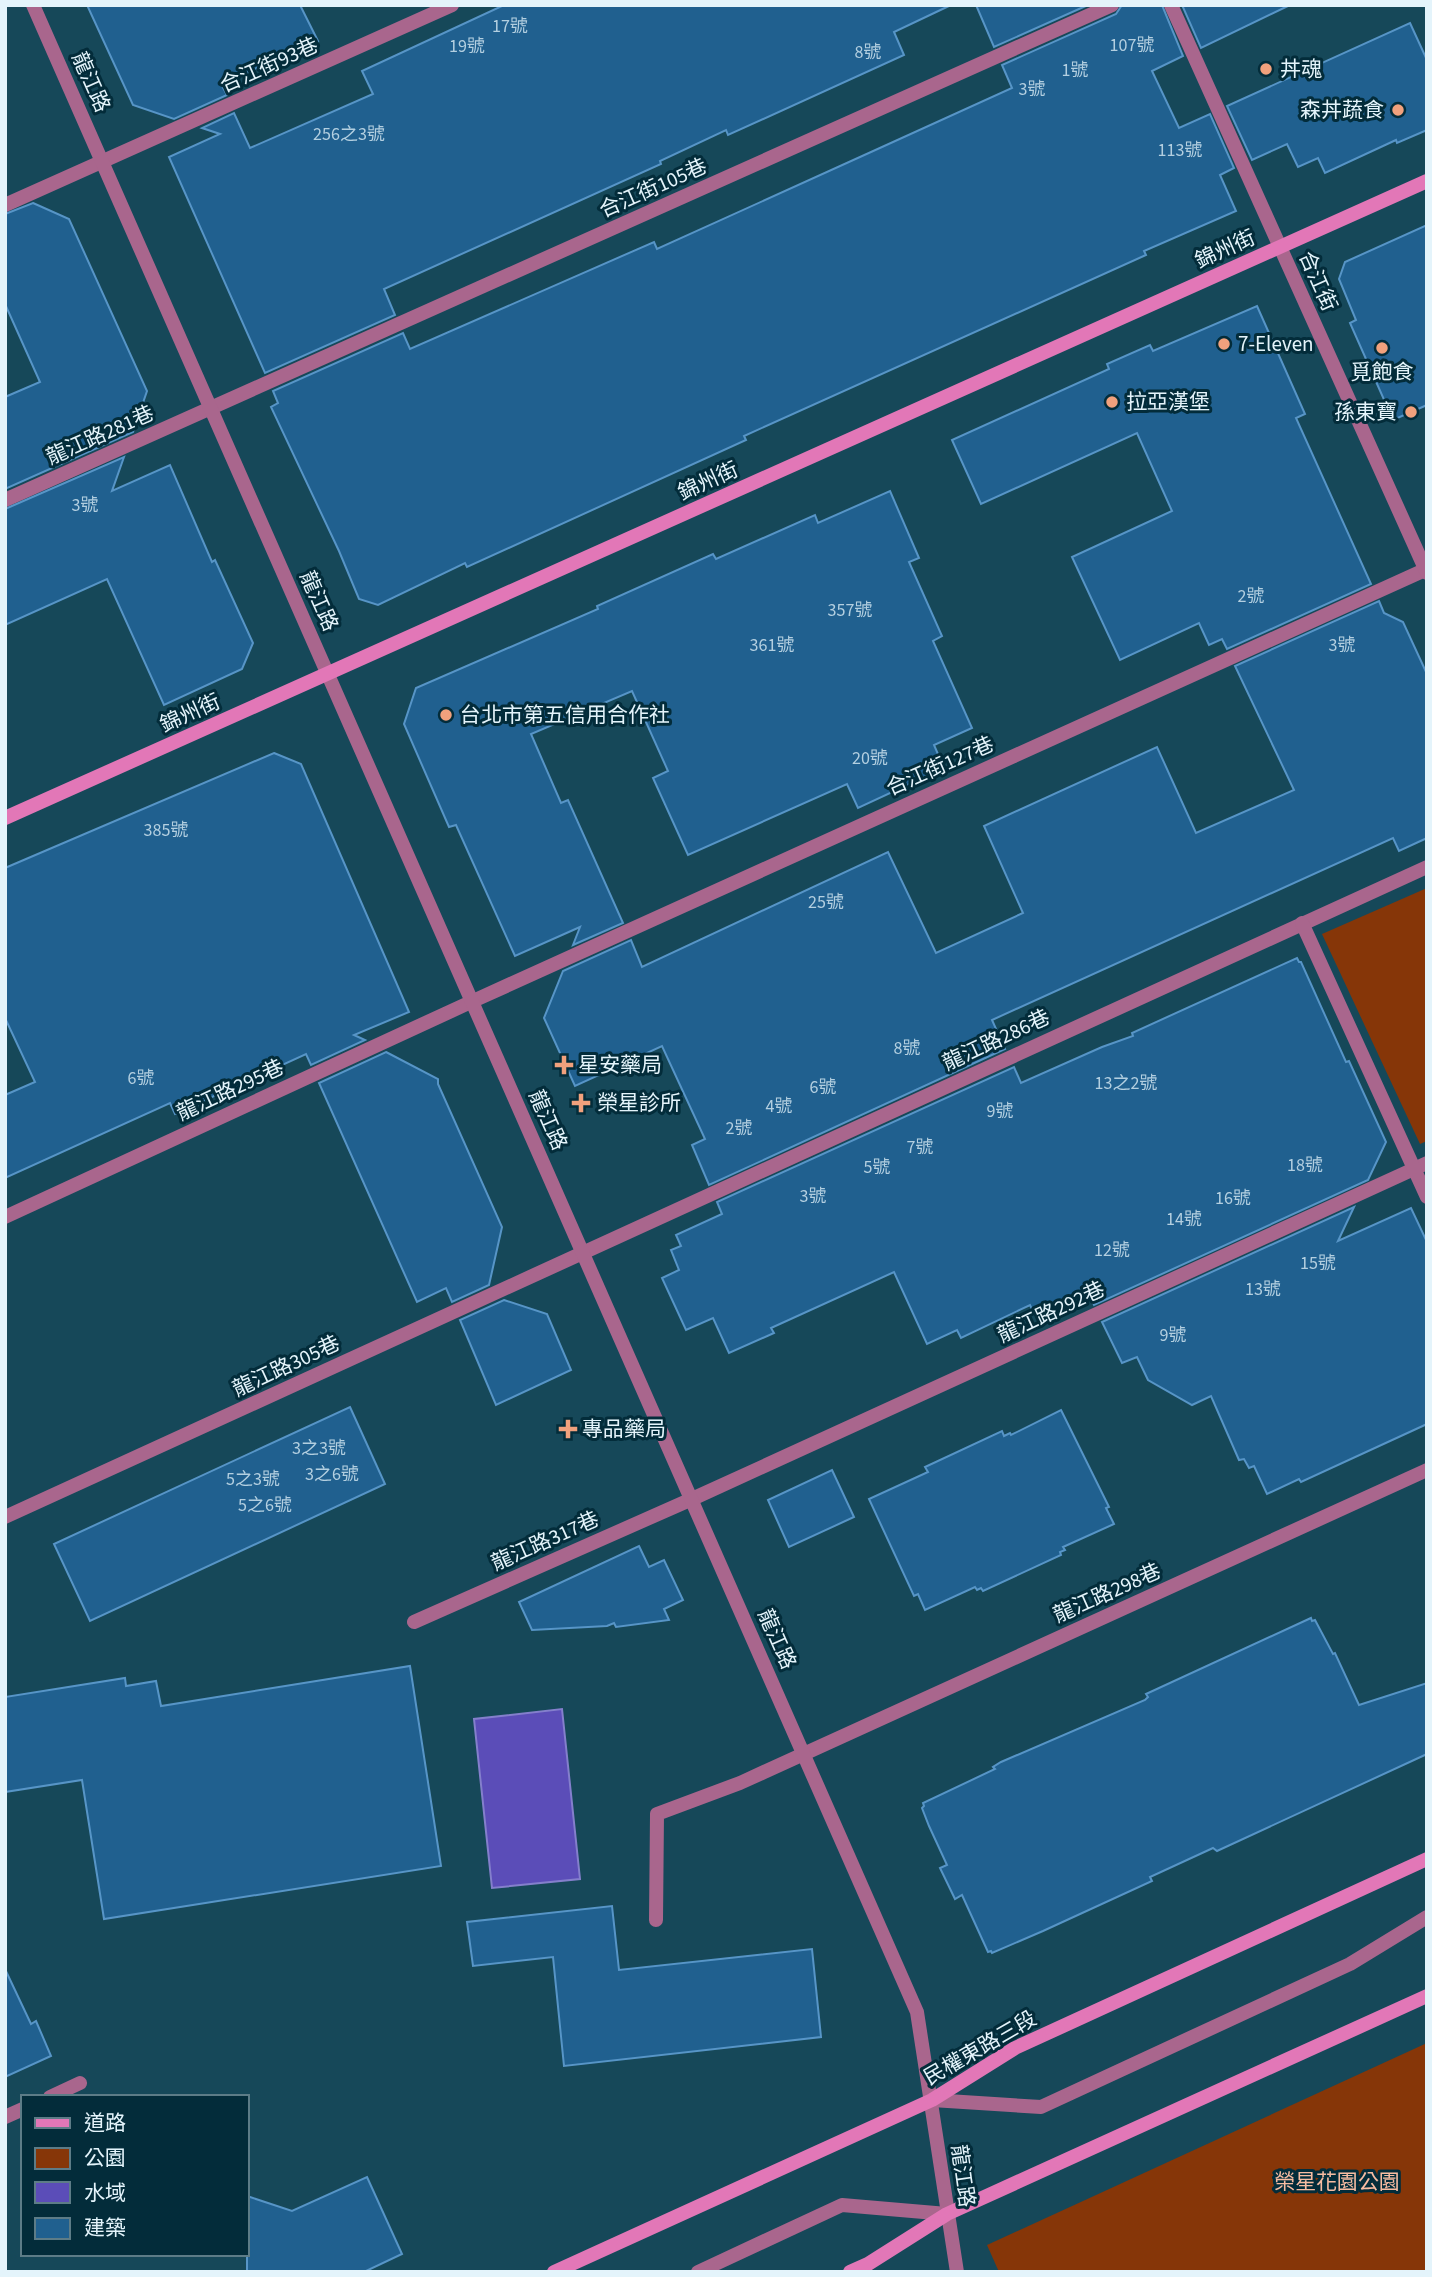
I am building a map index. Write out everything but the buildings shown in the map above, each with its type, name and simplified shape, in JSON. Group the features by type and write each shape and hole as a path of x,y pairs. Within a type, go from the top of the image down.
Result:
{"main road":[{"name":"錦州街","path":"5,818 1427,181"},
{"name":"民權東路三段","path":"554,2272 932,2100 1014,2048 1427,1859"},
{"path":"850,2272 868,2264 947,2214 1427,1996"}],"street":[{"name":"龍江路","path":"33,5 917,2012 957,2272"},
{"name":"合江街93巷","path":"5,205 452,5"},
{"name":"合江街105巷","path":"212,409 1112,5"},
{"name":"合江街","path":"1171,5 1426,571"},
{"name":"龍江路281巷","path":"5,500 212,409"},
{"name":"合江街127巷","path":"473,1001 1426,571"},
{"name":"龍江路286巷","path":"583,1252 1427,867"},
{"path":"1303,923 1420,1166 1427,1197"},
{"name":"龍江路295巷","path":"5,1217 473,1001"},
{"name":"龍江路292巷","path":"692,1499 1420,1166"},
{"name":"龍江路305巷","path":"5,1517 583,1252"},
{"name":"龍江路298巷","path":"656,1920 657,1814 740,1783 805,1754 1427,1470"},
{"name":"龍江路317巷","path":"414,1622 692,1499"},
{"path":"932,2100 1041,2107 1350,1964 1427,1917"},
{"path":"54,2095 80,2083"},
{"path":"5,2118 21,2110"},
{"path":"698,2272 842,2206 947,2214"}],"green space":[{"path":"1427,888 1427,1141 1420,1144 1322,934"},
{"name":"榮星花園公園","path":"1427,2043 1427,2272 999,2272 987,2245"}],"water":[{"path":"562,1709 580,1879 492,1888 474,1719"}],"place":[{"name":"丼魂","path":"1266,69"},
{"name":"森丼蔬食","path":"1398,110"},
{"name":"7-Eleven","path":"1224,344"},
{"name":"覓飽食","path":"1382,348"},
{"name":"拉亞漢堡","path":"1112,402"},
{"name":"孫東寶","path":"1411,412"},
{"name":"台北市第五信用合作社","path":"446,715"},
{"name":"星安藥局","path":"564,1065"},
{"name":"榮星診所","path":"581,1103"},
{"name":"專品藥局","path":"568,1429"}]}
